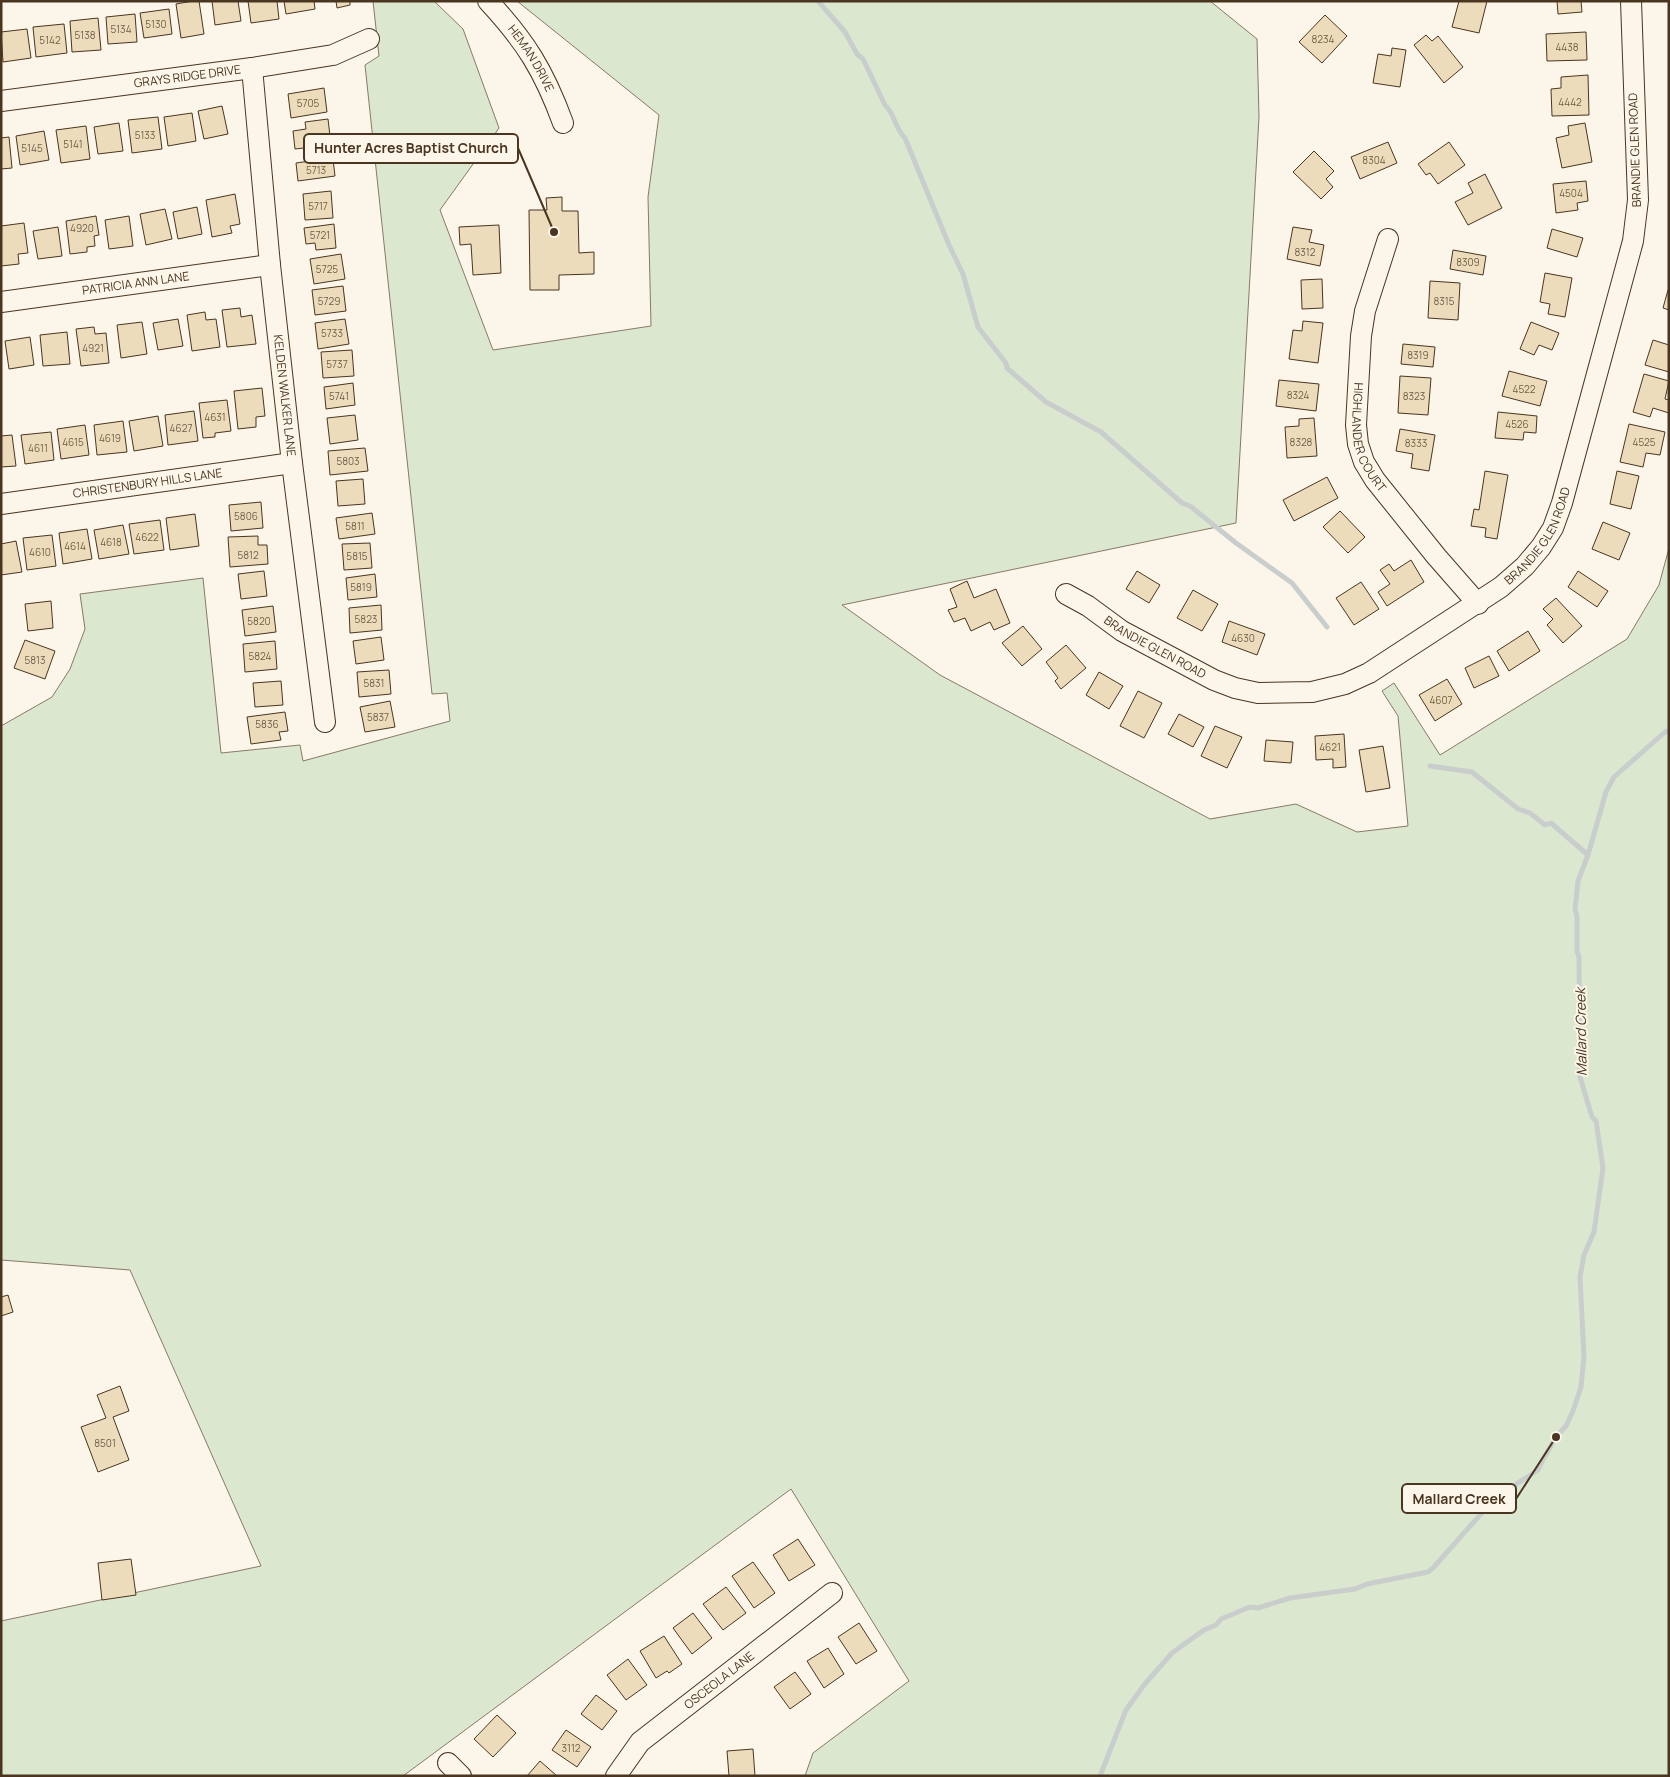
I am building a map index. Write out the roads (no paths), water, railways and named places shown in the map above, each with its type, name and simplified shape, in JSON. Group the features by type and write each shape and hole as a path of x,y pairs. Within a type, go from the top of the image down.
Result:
{"street":[{"name":"HEMAN DRIVE","path":"488,1 512,27 544,75 563,123"},
{"name":"BRANDIE GLEN ROAD","path":"1066,594 1088,606 1122,631 1214,680 1235,688 1258,693 1284,694 1312,692 1345,684 1369,673 1478,604 1501,588 1525,566 1541,547 1553,528 1562,503 1633,241 1638,200 1631,1"},
{"name":"GRAYS RIDGE DRIVE","path":"1,101 252,68 333,55 369,39"},
{"name":"KELDEN WALKER LANE","path":"252,68 270,265 292,463 325,722"},
{"name":"HIGHLANDER COURT","path":"1388,239 1365,311 1361,336 1356,424 1358,444 1364,462 1375,480 1436,556 1478,604"},
{"name":"PATRICIA ANN LANE","path":"1,302 270,265"},
{"name":"CHRISTENBURY HILLS LANE","path":"1,504 292,463"},
{"name":"OSCEOLA LANE","path":"616,1776 640,1742 832,1593"}],"waterway":[{"path":"818,1 845,32 857,54 863,59 885,105 905,138 949,245 963,274 978,327 1006,363 1007,368 1046,402 1101,432 1182,503 1190,506 1236,543 1292,583 1327,627"},
{"name":"Mallard Creek","path":"1100,1776 1126,1710 1144,1685 1172,1653 1204,1630 1216,1625 1221,1619 1250,1607 1258,1608 1290,1598 1355,1589 1367,1584 1428,1572 1495,1498 1538,1470 1556,1437 1566,1426 1581,1387 1584,1357 1580,1277 1584,1255 1594,1232 1603,1168 1596,1121 1592,1117 1580,1077 1579,957 1575,910 1578,881 1588,855 1606,792 1614,777 1665,732 1669,731"},
{"path":"1430,766 1472,772 1518,809 1530,813 1545,825 1551,823 1588,855"}],"place":[{"name":"Hunter Acres Baptist Church","path":"554,232"},
{"name":"Mallard Creek","path":"1556,1437"}]}
